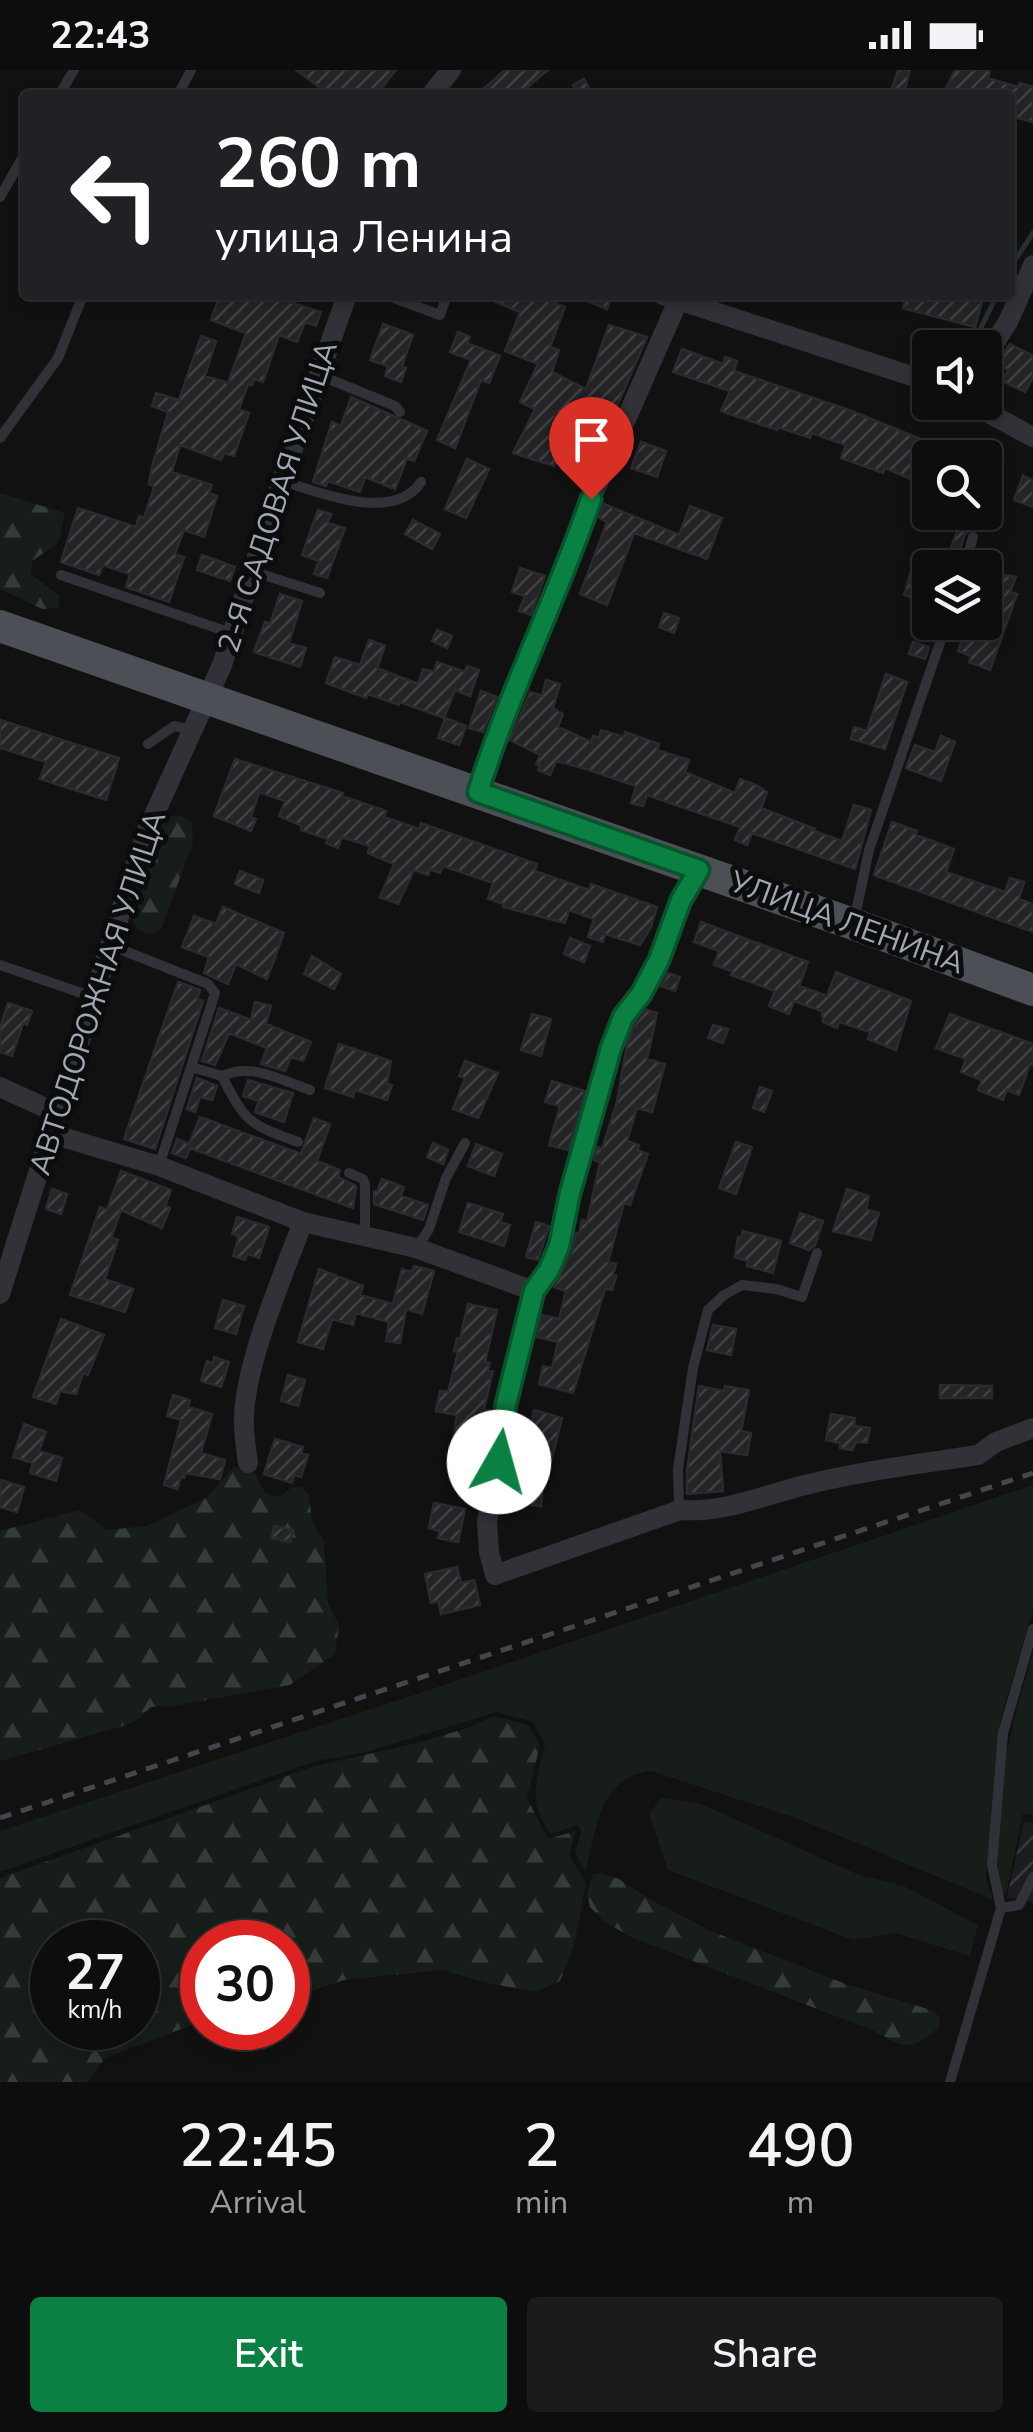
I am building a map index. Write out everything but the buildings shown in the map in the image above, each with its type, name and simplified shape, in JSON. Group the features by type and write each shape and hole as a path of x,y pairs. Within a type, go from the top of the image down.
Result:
{"main road":[{"name":"УЛИЦА ЛЕНИНА","path":"0,626 1033,990"}],"street":[{"path":"435,90 450,70"},
{"path":"1002,331 1033,264"},
{"name":"2-Я САДОВАЯ УЛИЦА","path":"209,698 345,300"},
{"path":"478,792 499,729 669,300"},
{"path":"677,300 912,376"},
{"path":"1001,420 1033,437"},
{"name":"АВТОДОРОЖНАЯ УЛИЦА","path":"0,1294 152,816 209,698"},
{"path":"699,870 681,900 659,960 623,1017 570,1193 559,1246 534,1291 506,1404 487,1522 495,1575 680,1510 716,1509 818,1482 978,1455 996,1442 1033,1428"},
{"path":"0,1086 56,1124 302,1222 416,1248 534,1291"},
{"path":"248,1463 244,1416 252,1374 302,1222"}],"lane":[{"path":"0,197 20,162"},
{"path":"0,438 58,358 81,300"},
{"path":"400,300 440,315 445,300"},
{"path":"318,375 395,406 400,412"},
{"path":"282,480 350,504 365,500 394,502 416,490 421,482"},
{"path":"970,550 974,538"},
{"path":"252,571 320,593"},
{"path":"61,575 232,634"},
{"path":"853,924 869,850 941,640"},
{"path":"148,744 174,726 194,730"},
{"path":"112,946 213,988 212,1010 160,1166"},
{"path":"0,965 94,997"},
{"path":"191,1067 222,1076 250,1123 298,1142"},
{"path":"222,1076 235,1070 249,1070 310,1090"},
{"path":"416,1248 429,1229 446,1178 465,1143"},
{"path":"349,1173 365,1184 365,1236"},
{"path":"680,1510 678,1470 693,1368 708,1310 742,1285 802,1297 817,1253"},
{"path":"950,2082 1002,1908 992,1864 1003,1732 1033,1630"},
{"path":"1002,1908 1018,1906 1033,1877"}],"shaded area":[{"path":"1024,1822 1033,1823 1033,1902 1007,1897"}],"green space":[{"path":"0,493 65,513 58,543 32,561 31,574 60,596 58,608 42,609 0,589"},
{"path":"182,816 192,822 193,843 161,929 143,932 137,929 132,917 155,839 168,817"},
{"path":"234,1467 255,1473 265,1493 279,1497 291,1488 301,1487 309,1495 312,1521 324,1541 328,1602 339,1626 335,1654 290,1685 151,1707 133,1723 0,1761 0,1531 80,1510 107,1530 147,1526 206,1498"},
{"path":"1033,1485 1033,1610 1001,1717 996,1753 986,1877 993,1900 799,1819 651,1771 620,1783 610,1794 585,1871 575,1852 581,1832 578,1825 551,1834 538,1811 537,1780 545,1744 533,1722 497,1712 367,1752 316,1761 0,1872 0,1831"},
{"path":"1033,1653 1033,1815 1023,1814 1006,1894 1001,1893 998,1863 999,1802 1009,1741"},
{"path":"493,1716 528,1725 540,1745 527,1798 548,1839 576,1831 569,1855 586,1883 574,1946 560,1981 536,1992 442,1970 344,1980 310,1992 310,1920 180,1920 180,2029 160,2037 160,1920 30,1920 30,2050 126,2050 105,2058 88,2082 0,2082 0,1878 315,1766 471,1727"},
{"path":"662,1798 699,1803 859,1875 904,1886 978,1925 970,1956 895,1933 853,1940 668,1870 649,1813"},
{"path":"593,1874 619,1879 711,1931 843,1983 934,2011 940,2018 939,2027 921,2041 900,2044 633,1938 605,1922 590,1907 587,1894"}],"waterway":[{"path":"1015,260 1033,233"},
{"path":"980,330 995,300"}],"railway":[{"path":"0,1818 1033,1473"}],"route":[{"path":"499,1462 506,1404 534,1291 559,1246 611,1048 623,1017 659,960 681,900 699,870 478,792 499,729 591,499"}]}
